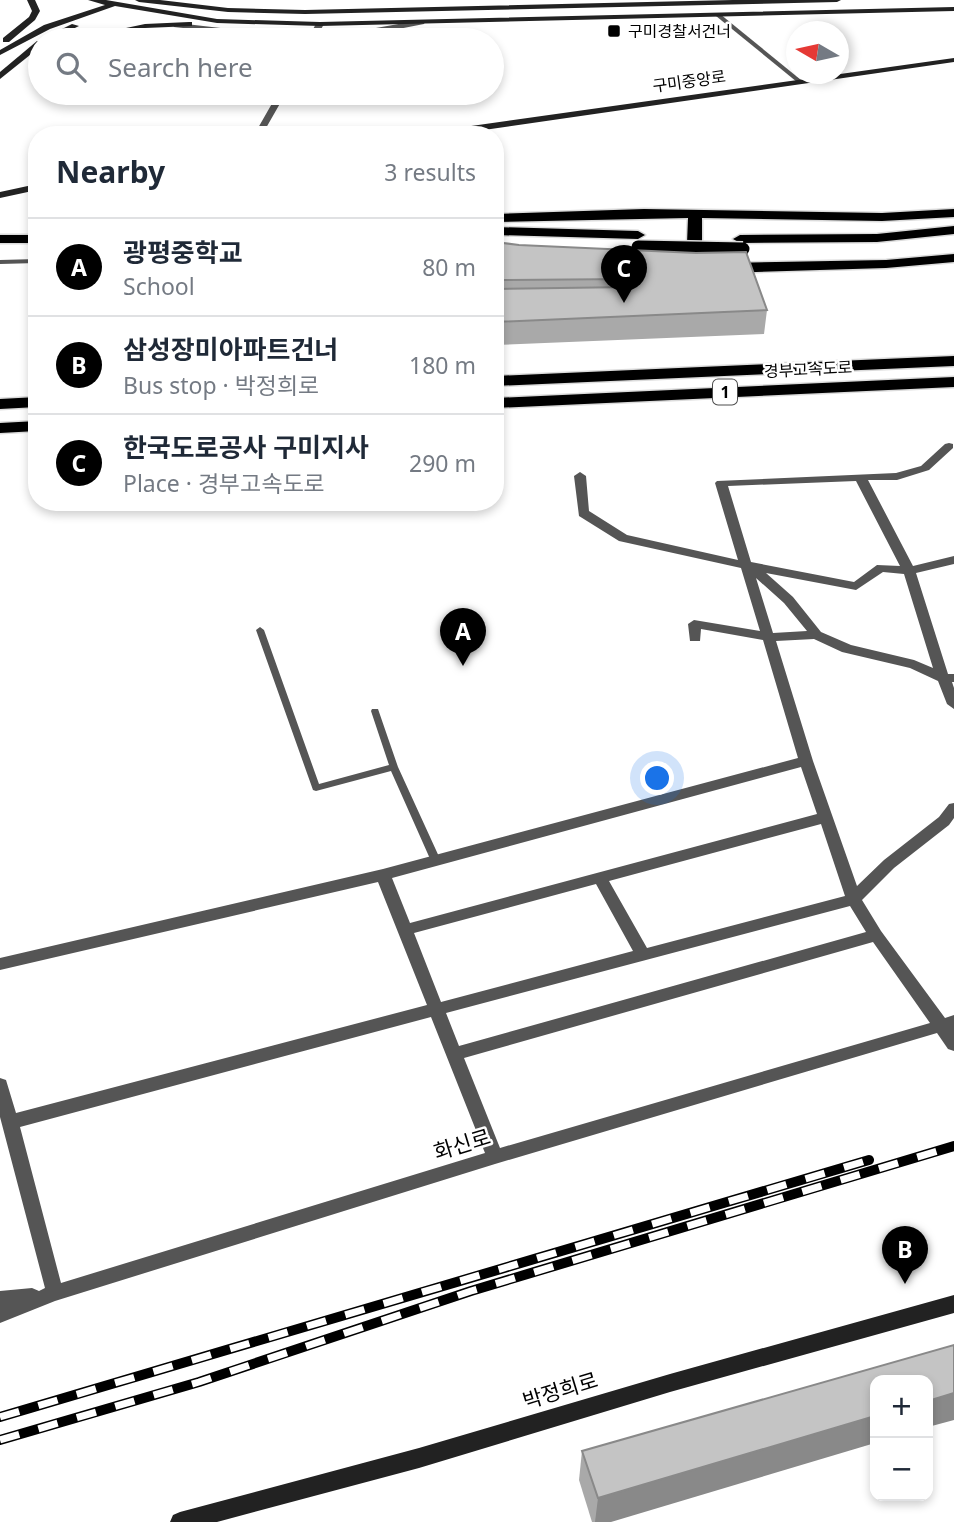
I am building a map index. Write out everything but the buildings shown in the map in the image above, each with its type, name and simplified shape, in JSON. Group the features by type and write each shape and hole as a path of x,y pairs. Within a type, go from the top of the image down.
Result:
{"highway":[{"path":"504,218 644,214 882,217 954,213"},
{"path":"695,215 688,269 886,264 954,258"},
{"path":"0,227 28,228"},
{"path":"742,244 877,238 954,230"},
{"path":"504,232 638,241 742,244 901,248 954,244"},
{"path":"0,239 28,239"},
{"path":"504,243 638,241"},
{"name":"경부고속도로","path":"504,382 954,360"},
{"name":"경부고속도로","path":"504,403 954,382"},
{"path":"0,404 28,402"},
{"path":"0,428 28,426"}],"main road":[{"path":"0,44 32,18 36,11 31,0"},
{"path":"92,0 113,5"},
{"path":"139,0 264,12 501,9 540,4 635,5 837,0"},
{"path":"355,24 394,17 406,11 413,0 436,5 501,9"},
{"path":"72,28 129,2"},
{"path":"45,28 129,2 217,21 249,23"},
{"path":"635,5 639,17"},
{"path":"135,28 177,24 355,24 954,9"},
{"path":"0,53 28,38"},
{"path":"0,76 28,53"},
{"path":"0,76 28,59"},
{"name":"구미중앙로","path":"849,74 954,60"},
{"name":"구미중앙로","path":"491,126 786,83"},
{"path":"0,195 28,189"},
{"name":"박정희로","path":"180,1522 419,1458 670,1382 954,1304"}],"street":[{"path":"387,28 421,22"},
{"path":"177,24 208,28"},
{"path":"318,28 320,24"},
{"path":"263,126 275,105"},
{"path":"949,446 925,468 897,476 721,483 824,818 854,899 876,935 947,1025 954,1044"},
{"path":"580,476 583,513 623,538 856,586 881,568 909,572 954,560"},
{"path":"860,477 909,572 948,678 954,704"},
{"path":"745,565 775,586 806,619 816,635"},
{"path":"695,638 694,624 768,637 816,635 847,649 914,664 948,678"},
{"path":"0,964 436,862 806,761"},
{"path":"12,1122 854,899 889,864 944,821 954,808"},
{"path":"404,930 824,818"},
{"path":"383,875 495,1157"},
{"path":"600,878 643,955"},
{"path":"454,1054 876,935"},
{"path":"947,1025 954,1014"},
{"name":"화신로","path":"0,1314 55,1293 495,1157 947,1025"},
{"path":"0,1085 12,1122 55,1293 0,1300"}],"lane":[{"path":"718,15 786,70"},
{"path":"0,262 28,261"},
{"path":"260,630 316,788 394,767"},
{"path":"375,710 394,767 436,862"}],"railway":[{"path":"0,1440 199,1382 471,1291 954,1146"},
{"path":"0,1417 869,1160"}],"place":[{"name":"구미경찰서건너","path":"614,31"},
{"name":"한국도로공사 구미지사","path":"624,303"},
{"name":"광평중학교","path":"463,666"},
{"name":"삼성장미아파트건너","path":"905,1284"}]}
